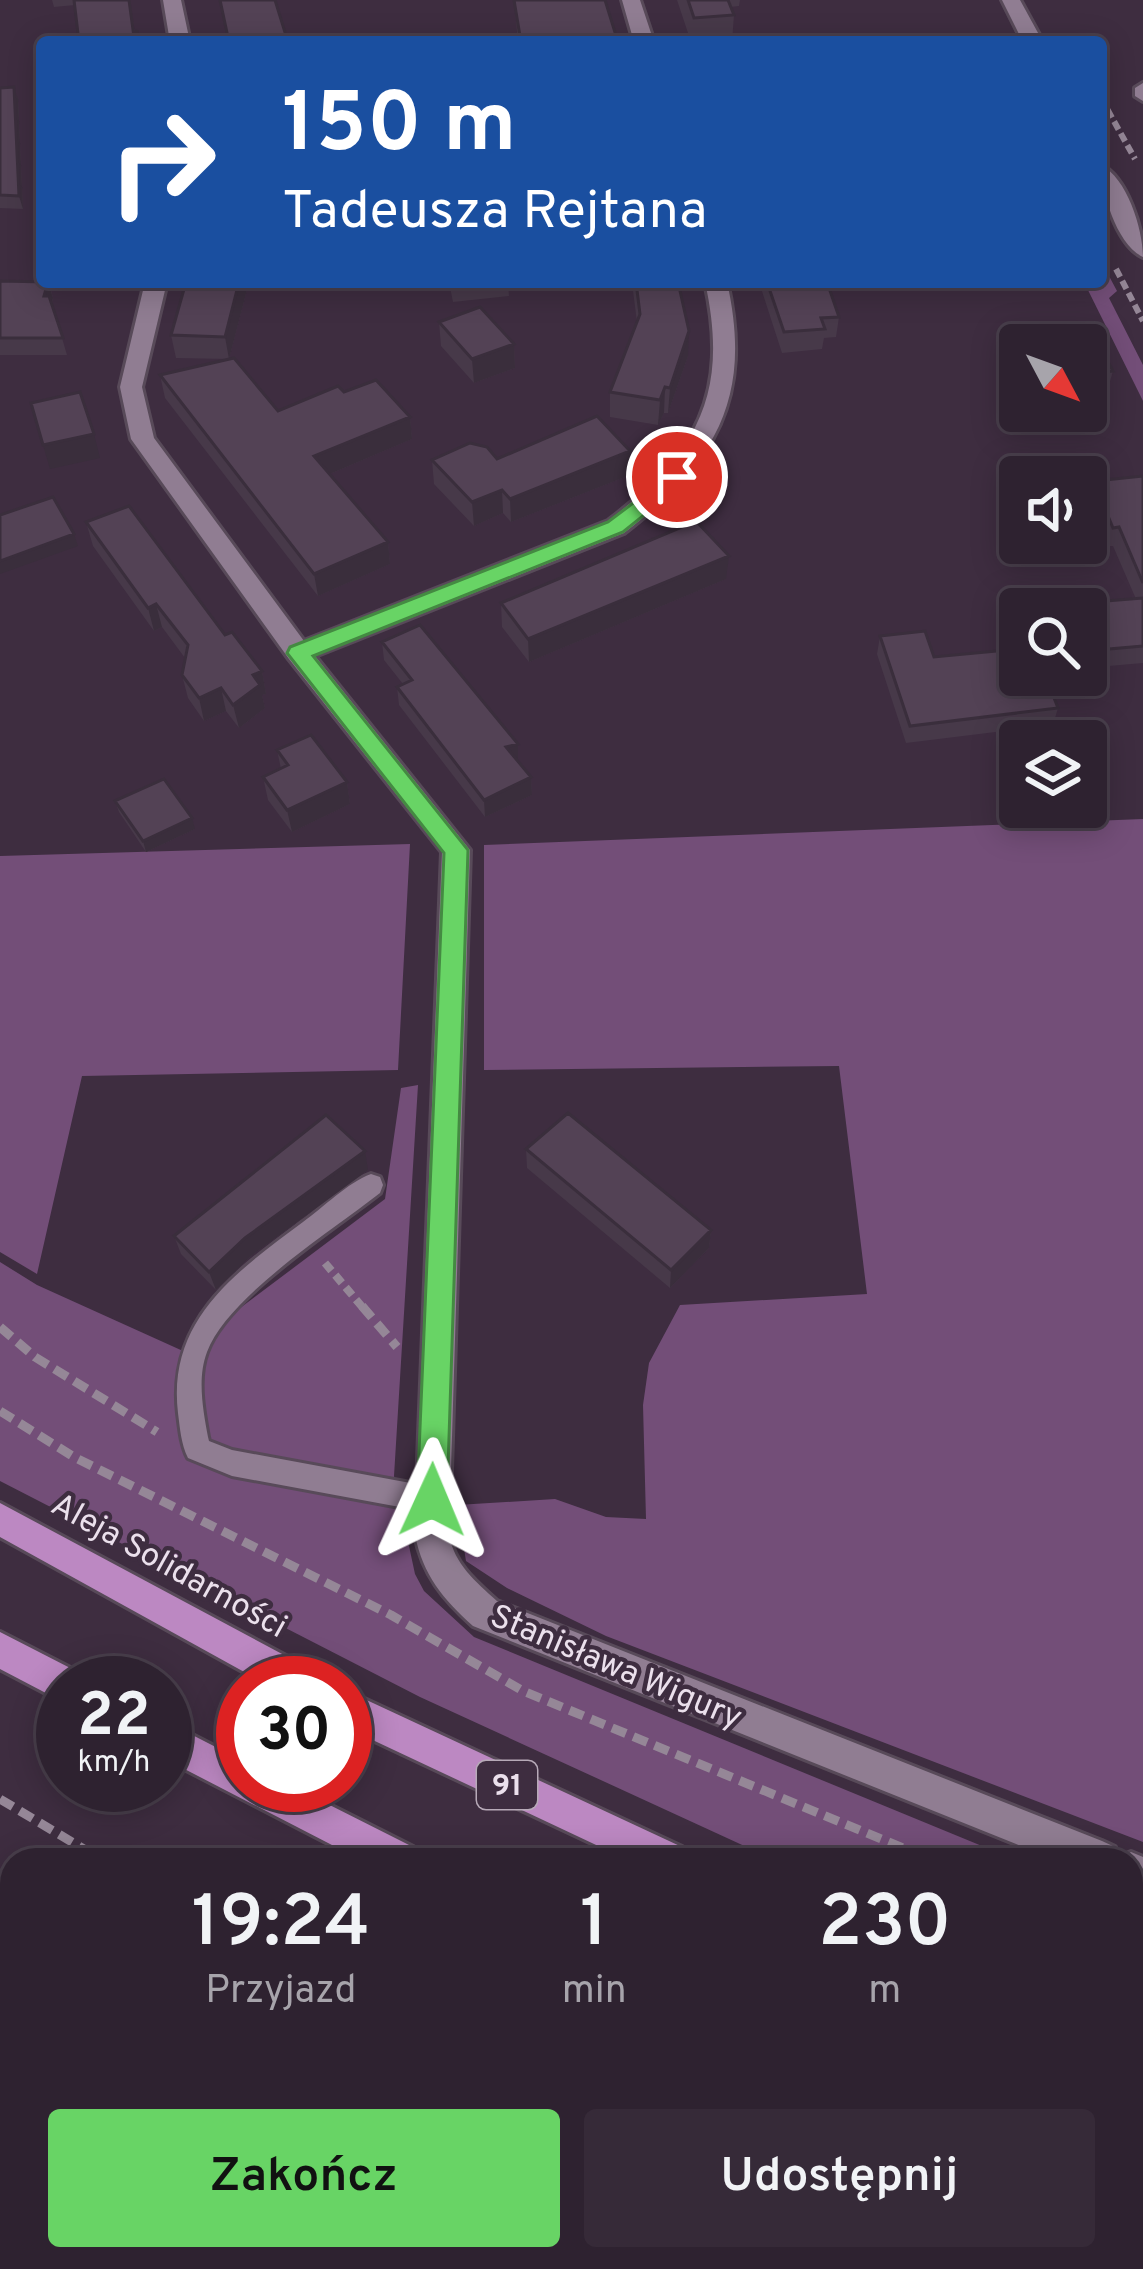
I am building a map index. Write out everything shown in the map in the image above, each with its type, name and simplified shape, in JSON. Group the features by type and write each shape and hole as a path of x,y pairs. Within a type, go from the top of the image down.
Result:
{"main road":[{"name":"Aleja Solidarności","path":"0,1520 249,1656"},
{"path":"0,1650 36,1669"},
{"name":"91","path":"372,1721 643,1848"},
{"path":"305,1812 376,1848"}],"street":[{"path":"172,0 179,36"},
{"path":"632,0 642,36"},
{"path":"1011,0 1030,36"},
{"path":"1107,183 1143,251"},
{"name":"Stanisława Wigury","path":"155,288 130,387 142,439 298,653 456,850 432,1500 437,1559 456,1587 485,1614 1072,1848"},
{"path":"298,653 616,527 658,497 696,456 717,415 729,324 718,288"}],"lane":[{"path":"371,1185 218,1309 194,1348 189,1406 197,1449 232,1463 432,1500"}],"path":[{"path":"1107,109 1143,174"},
{"path":"1112,261 1143,321"},
{"path":"304,1239 410,1362"},
{"path":"0,1327 35,1357 156,1432 197,1449"},
{"path":"0,1798 82,1848"}],"shaded area":[{"path":"1107,275 1117,291 1109,298 1143,365 1143,401 1087,288 1107,288"},
{"path":"1143,819 1143,1842 606,1636 507,1588 466,1561 457,1505 555,1499 606,1517 646,1519 643,1405 649,1363 680,1305 867,1294 839,1066 484,1070 484,845 999,825 1107,828 1107,820"},
{"path":"410,844 398,1070 82,1076 37,1274 0,1252 0,856"},
{"path":"418,1085 394,1476 415,1574 424,1591 474,1637 987,1848 749,1848 420,1697 372,1672 372,1656 340,1656 0,1481 0,1262 37,1285 183,1351 385,1199 401,1088"}],"building":[{"path":"74,0 129,0 134,36 78,36"},
{"path":"220,0 275,0 286,36 228,36"},
{"path":"514,0 605,0 616,36 520,36"},
{"path":"688,0 728,0 734,15 694,18"},
{"path":"14,87 19,196 0,195 0,88"},
{"path":"0,281 36,282 36,288 46,288 44,296 49,296 63,338 0,338"},
{"path":"184,288 237,288 225,337 171,335"},
{"path":"637,288 679,288 689,331 670,388 665,387 660,400 610,392 640,314"},
{"path":"769,288 829,288 839,317 821,318 825,329 784,332"},
{"path":"480,307 514,344 472,359 439,322"},
{"path":"234,358 278,411 338,386 344,392 376,380 410,417 314,456 388,542 314,574 160,375"},
{"path":"80,392 94,434 43,445 31,403"},
{"path":"597,416 630,451 510,499 502,490 472,502 432,460 470,443 487,447 497,459"},
{"path":"1143,476 1143,583 1119,527 1113,528 1107,516 1107,480"},
{"path":"53,497 74,534 0,561 0,515"},
{"path":"129,506 225,635 232,632 262,671 253,675 260,685 233,705 221,688 199,698 182,675 188,645 156,604 148,608 86,522"},
{"path":"696,521 729,556 528,639 501,603"},
{"path":"1143,598 1143,646 1107,649 1107,601"},
{"path":"420,625 518,744 506,747 531,777 484,800 397,687 412,680 382,642"},
{"path":"925,631 934,657 999,651 999,696 1053,696 1058,708 910,726 880,636"},
{"path":"311,735 347,782 287,810 263,777 288,765 277,750"},
{"path":"164,779 192,818 143,841 115,801"},
{"path":"568,1113 711,1230 671,1270 526,1149"},
{"path":"326,1115 365,1151 245,1238 209,1272 174,1236"}],"route":[{"path":"432,1500 456,850 298,653 616,527 677,477"}]}
